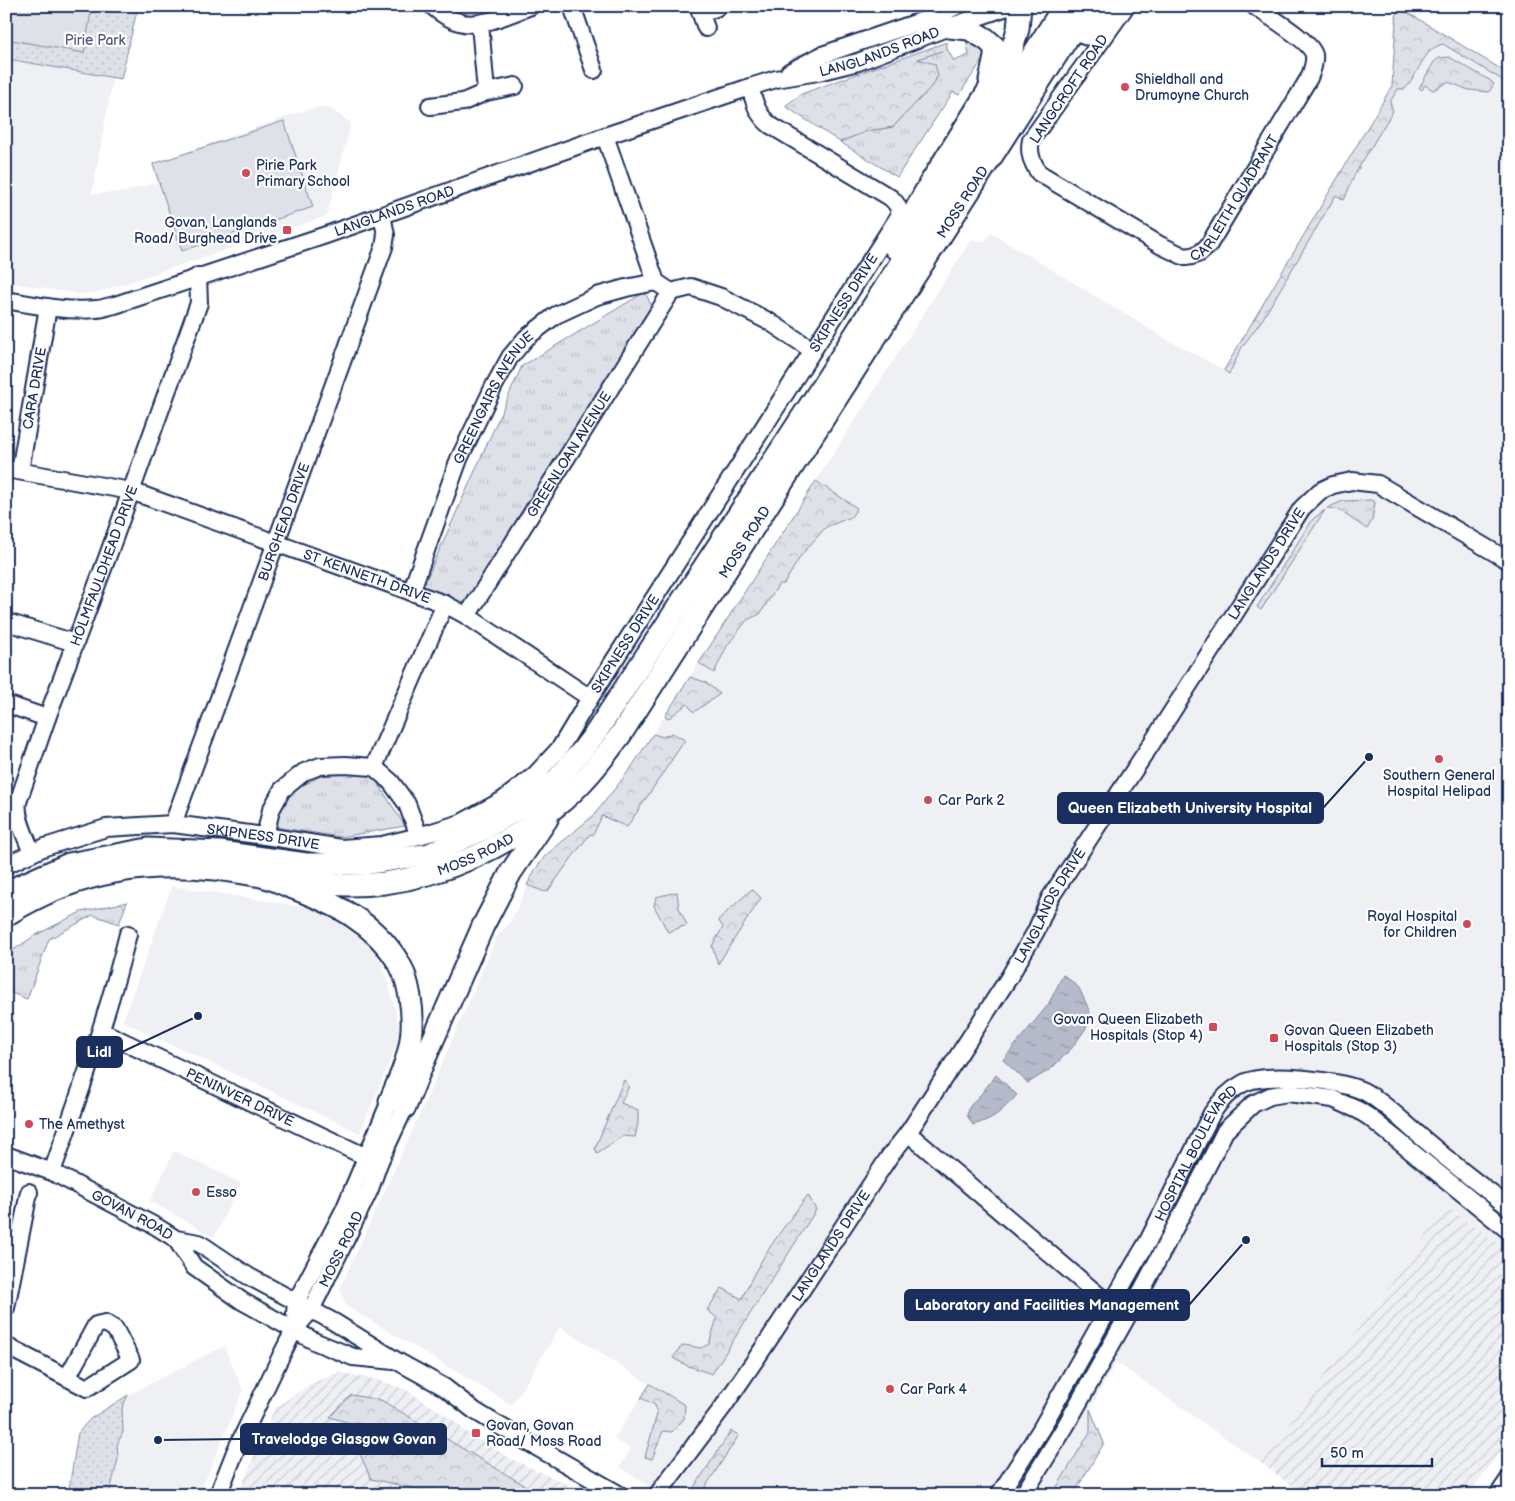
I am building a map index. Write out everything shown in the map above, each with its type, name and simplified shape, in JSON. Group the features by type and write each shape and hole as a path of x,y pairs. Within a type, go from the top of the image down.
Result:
{"main road":[{"path":"816,396 925,193 1010,56 1018,28 1020,6"},
{"name":"MOSS ROAD","path":"6,892 69,864 148,849 220,852 306,864 365,864 429,854 484,830 528,803 558,778 597,731 816,396 1064,6"},
{"name":"MOSS ROAD","path":"263,876 318,884 353,885 384,883 447,868 477,856 513,836 556,807 597,765 621,734 1088,6"},
{"path":"945,228 1106,6"},
{"path":"949,27 969,29 986,38 994,48 995,57 987,92"},
{"path":"397,1104 422,1064 483,926 511,872 556,807"},
{"path":"6,915 49,891 80,881 115,872 175,867 212,869 263,876 338,906 360,920 387,947 400,964 409,991 412,1028 397,1104"}],"street":[{"path":"432,6 444,16 460,23 480,24 531,6"},
{"path":"572,6 595,50 594,70"},
{"name":"LANGLANDS ROAD","path":"776,79 822,55 933,18 957,6"},
{"name":"LANGLANDS ROAD","path":"6,300 48,307 96,309 115,305 382,215 750,87 776,79 818,72 858,62 1010,6"},
{"name":"LANGCROFT ROAD","path":"1029,148 1031,140 1126,6"},
{"name":"CARLEITH QUADRANT","path":"1029,148 1032,162 1039,173 1160,245 1185,257 1200,253 1208,246 1310,78 1314,66 1314,53 1303,40 1254,6"},
{"path":"705,9 706,28"},
{"path":"480,24 486,92"},
{"path":"430,106 462,102 486,92 515,86"},
{"name":"SKIPNESS DRIVE","path":"6,865 44,847 106,828 173,824 341,848 382,846 461,823 503,800 534,775 560,748 898,216 899,210 891,198 762,118 757,111 750,87"},
{"path":"605,136 656,282 671,292 691,287 721,297 770,322 812,350"},
{"name":"BURGHEAD DRIVE","path":"173,824 384,247 386,235 382,215"},
{"name":"HOLMFAULDHEAD DRIVE","path":"32,853 17,809 12,800 47,718 199,303 198,276"},
{"name":"GREENGAIRS AVENUE","path":"411,592 460,459 494,386 510,357 526,338 556,314 598,296 656,282"},
{"name":"GREENLOAN AVENUE","path":"467,616 671,292"},
{"name":"CARA DRIVE","path":"13,470 48,307"},
{"name":"ST KENNETH DRIVE","path":"13,470 131,491 445,604 467,616 590,698"},
{"name":"LANGLANDS DRIVE","path":"657,1495 745,1374 889,1158 908,1133 1008,979 1036,931 1050,898 1302,508 1311,498 1333,485 1352,481 1378,484 1509,561"},
{"path":"374,768 445,604"},
{"path":"6,625 10,623 75,643"},
{"path":"6,704 47,718"},
{"path":"265,836 271,810 282,790 304,772 320,766 345,765 374,768 391,782 407,804 419,836"},
{"path":"52,1172 102,1031 128,934"},
{"name":"PENINVER DRIVE","path":"102,1031 373,1160"},
{"name":"HOSPITAL BOULEVARD","path":"999,1495 1041,1429 1148,1242 1212,1113 1220,1101 1243,1083 1262,1078 1279,1077 1336,1084 1366,1092 1509,1207"},
{"name":"HOSPITAL BOULEVARD","path":"1023,1495 1065,1427 1127,1318 1225,1131 1253,1104 1270,1096 1288,1093 1333,1098 1358,1110 1509,1231"},
{"name":"MOSS ROAD","path":"294,1330 311,1310 370,1189 373,1160 397,1104"},
{"path":"908,1133 1110,1306 1127,1318"},
{"name":"GOVAN ROAD","path":"6,1155 52,1172 157,1227 176,1239 199,1242 248,1276 334,1322 397,1361 444,1387 475,1411 498,1425 620,1495"},
{"path":"218,1495 236,1452 294,1330 296,1302 344,1210 373,1160"},
{"path":"6,1308 29,1192"},
{"path":"176,1239 194,1267 242,1301 294,1330 316,1342 354,1357 397,1361"},
{"path":"6,1346 67,1378"},
{"path":"1498,1495 1509,1479"}],"shaded area":[{"path":"1397,6 1509,74 1509,1252 1447,1207 1261,1463 1116,1362 1090,1409 1104,1443 1073,1495 662,1495 620,1467 631,1449 614,1439 649,1384 560,1327 512,1405 346,1306 340,1288 419,1116 497,937 510,923 535,870 545,856 594,815 631,768 971,240 984,242 991,233 1164,338 1224,370 1392,86"},
{"name":"Pirie Park Primary School","path":"16,61 113,78 92,194 124,192 157,182 151,164 312,108 323,107 331,109 351,123 327,216 99,292 79,294 6,282 6,65"},
{"path":"172,886 311,908 345,926 371,944 383,967 395,1009 400,1036 360,1133 124,1022 123,1020"},
{"path":"174,1151 241,1183 214,1237 150,1201"},
{"path":"1447,1207 1509,1252 1509,1440 1468,1495 1305,1495 1261,1463"},
{"path":"224,1346 243,1390 199,1495 109,1495 118,1459 117,1445 123,1432 122,1408 128,1395"},
{"path":"338,1372 374,1379 405,1389 453,1420 465,1431 513,1460 567,1484 580,1495 238,1495 274,1409 310,1384"}],"green space":[{"name":"Pirie Park","path":"6,6 138,6 121,79 13,60 6,63"},
{"path":"6,6 92,6 84,53 6,39"},
{"path":"1397,6 1509,74 1509,84 1443,44 1430,51 1405,89 1398,89 1390,102 1393,111 1355,174 1344,200 1336,195 1262,320 1242,347 1229,374 1224,370 1392,86"},
{"path":"966,39 980,45 987,53 959,95 953,92 897,177 840,142 867,131 893,127 931,87 938,76 917,59 947,49 954,61 969,55"},
{"path":"947,42 947,49 918,59 935,64 938,76 931,87 893,127 867,131 840,142 785,106 801,94"},
{"path":"1449,57 1491,81 1494,84 1489,92 1469,90 1448,82 1433,90 1425,85 1422,90 1419,88 1434,62 1439,58"},
{"path":"284,121 313,207 182,251 153,164"},
{"path":"645,292 653,309 468,609 422,589 522,366"},
{"path":"816,481 857,508 851,517 826,527 802,554 784,584 779,584 760,614 747,620 727,646 714,673 699,663"},
{"path":"1371,500 1375,502 1372,520 1367,529 1337,509 1327,508 1343,501"},
{"path":"1325,510 1261,610 1257,607 1305,531 1313,519"},
{"path":"690,677 705,682 720,694 694,712 687,704 669,718 665,716"},
{"path":"672,733 685,740 627,827 602,816 593,835 590,834 548,891 545,892 527,885 545,856 594,815 631,768 653,734 663,737"},
{"path":"332,770 374,777 405,826 341,837 275,827 281,797"},
{"path":"752,889 761,898 718,964 712,946 723,927 718,920"},
{"path":"677,892 679,908 687,925 668,932 654,906 656,897"},
{"path":"127,902 119,924 93,915 49,939 27,999 6,991 6,955 34,936 81,912"},
{"path":"624,1080 629,1086 621,1103 638,1110 635,1137 623,1136 597,1153 595,1148"},
{"path":"808,1195 816,1210 712,1374 688,1366 673,1358 684,1345 701,1348 709,1344 717,1318 707,1310 722,1288 742,1299 763,1258"},
{"path":"650,1384 685,1405 684,1419 672,1432 663,1431 652,1459 645,1457 657,1414 655,1405 641,1398"},
{"path":"128,1395 122,1408 123,1432 117,1445 118,1459 109,1495 68,1495 78,1433 90,1419"},
{"path":"351,1395 381,1400 541,1495 445,1495 371,1479 360,1454 363,1427 330,1417"},
{"path":"1090,1409 1104,1443 1073,1495 1052,1495 1090,1432"},
{"path":"731,1431 739,1435 704,1489 704,1495 692,1495 691,1492"}],"water":[{"path":"1063,975 1079,988 1090,1012 1086,1028 1072,1048 1051,1069 1028,1083 1003,1060 1048,1005"},
{"path":"996,1075 1017,1095 997,1114 973,1125 967,1115 970,1106"}],"place":[{"name":"Shieldhall and Drumoyne Church","path":"1125,87"},
{"name":"Pirie Park Primary School","path":"246,173"},
{"name":"Govan, Langlands Road/ Burghead Drive","path":"287,230"},
{"name":"Queen Elizabeth University Hospital","path":"1369,757"},
{"name":"Southern General Hospital Helipad","path":"1439,759"},
{"name":"Car Park 2","path":"928,800"},
{"name":"Royal Hospital for Children","path":"1467,924"},
{"name":"Lidl","path":"198,1016"},
{"name":"Govan Queen Elizabeth Hospitals (Stop 4)","path":"1213,1027"},
{"name":"Govan Queen Elizabeth Hospitals (Stop 3)","path":"1274,1038"},
{"name":"The Amethyst","path":"29,1124"},
{"name":"Esso","path":"196,1192"},
{"name":"Laboratory and Facilities Management","path":"1246,1240"},
{"name":"Car Park 4","path":"890,1389"},
{"name":"Govan, Govan Road/ Moss Road","path":"476,1433"},
{"name":"Travelodge Glasgow Govan","path":"158,1440"}]}
